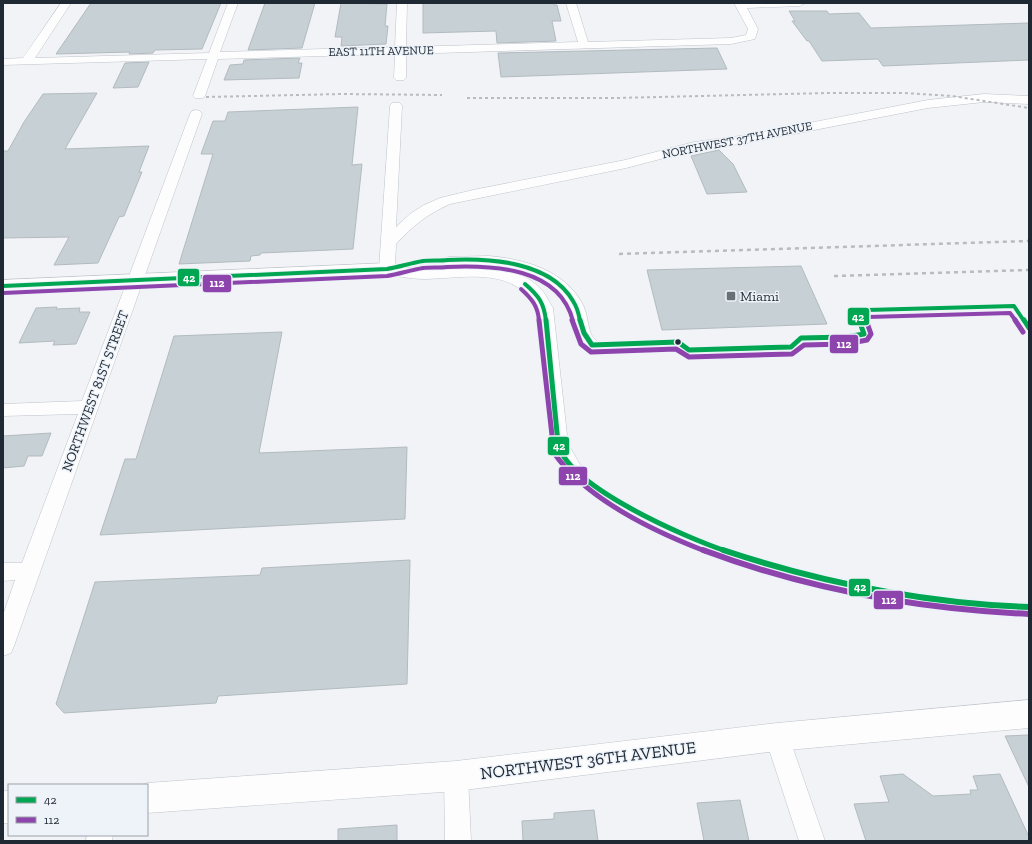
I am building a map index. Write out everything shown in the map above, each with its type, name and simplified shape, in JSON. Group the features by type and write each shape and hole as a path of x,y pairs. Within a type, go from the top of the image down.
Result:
{"street":[{"path":"27,61 66,3"},
{"path":"199,96 233,3"},
{"path":"400,78 402,3"},
{"path":"571,3 584,46"},
{"path":"740,4 800,3"},
{"name":"EAST 11TH AVENUE","path":"3,62 731,41 751,37 753,29 740,4"},
{"name":"NORTHWEST 37TH AVENUE","path":"389,242 425,210 445,201 462,196 626,164 694,146 747,139 928,104 980,98 1029,100"},
{"path":"387,269 396,106"},
{"name":"NORTHWEST 81ST STREET","path":"3,646 196,114"},
{"path":"3,286 387,269 422,261 503,261 529,268 556,283 569,295 579,312 583,335 592,345"},
{"path":"387,269 422,274 481,272 498,274 520,281 537,294 545,308 559,444 563,454 572,466"},
{"path":"3,410 89,407"},
{"path":"3,572 29,571"},
{"name":"NORTHWEST 36TH AVENUE","path":"148,798 456,776 777,737 1029,714"},
{"path":"777,737 812,841"},
{"path":"456,776 458,841"}],"building":[{"path":"91,3 221,3 202,49 155,50 153,53 129,54 130,52 56,54"},
{"path":"265,3 315,3 302,48 248,50"},
{"path":"341,3 387,4 385,26 388,26 386,44 341,46 342,37 335,37"},
{"path":"423,3 553,3 554,5 557,5 561,21 552,21 556,41 497,43 496,31 423,33"},
{"path":"789,11 827,11 829,14 859,13 871,28 1029,23 1029,60 883,66 878,59 822,61 809,41 807,41 792,21 795,21"},
{"path":"717,48 727,69 501,77 498,53"},
{"path":"300,58 298,63 302,63 299,78 224,80 230,65 243,64 244,60"},
{"path":"149,62 138,87 113,88 125,63"},
{"path":"97,93 65,149 149,146 139,172 142,172 124,216 119,217 98,263 54,265 69,237 3,238 3,151 8,151 24,122 43,94"},
{"path":"358,107 352,165 362,164 353,249 261,253 260,255 251,256 250,261 179,264 213,154 201,154 213,121 225,121 228,112"},
{"path":"719,150 733,164 747,192 707,194 691,156"},
{"path":"801,266 827,324 662,330 647,270"},
{"path":"57,307 56,309 80,308 79,312 90,312 76,344 53,345 55,341 19,343 36,308"},
{"path":"282,332 259,453 407,447 405,519 100,535 125,459 136,459 174,336"},
{"path":"51,433 42,456 28,456 24,466 3,468 3,436"},
{"path":"410,560 407,684 218,696 216,703 64,713 56,704 95,582 260,575 262,568"},
{"path":"1029,735 1029,787 1005,736"},
{"path":"903,774 933,796 971,794 970,790 978,790 973,776 1000,774 1029,837 1029,841 866,841 854,804 889,802 880,776"},
{"path":"740,800 749,841 704,841 697,803"},
{"path":"594,810 598,841 523,841 522,821 554,819 554,813"},
{"path":"397,825 397,841 338,841 338,829"}],"railway":[{"path":"467,98 616,98 828,93 904,93 952,96 1029,108"},
{"path":"206,97 343,94 442,95"},
{"path":"619,254 1029,241"},
{"path":"834,276 1029,270"}],"transit line":[{"name":"42","path":"3,286 387,269 423,261 483,260 499,261 530,268 545,275 558,284 573,301 584,333 592,345 678,342 689,350 791,347 801,338 846,337 864,334 858,316 863,311 867,310 1014,306 1029,328"},
{"name":"112","path":"3,293 387,276 423,268 482,267 515,271 531,276 545,282 558,292 570,310 575,331 581,344 585,349 591,352 676,349 689,357 792,354 804,345 846,344 867,340 871,334 866,320 868,317 1010,313 1023,332"},
{"name":"42","path":"525,284 537,294 545,308 560,451 565,459 579,474 606,493 661,525 681,534 721,550 763,563 875,591 936,600 998,606 1029,607"},
{"name":"112","path":"521,289 532,299 538,310 554,453 560,462 576,479 603,499 641,522 678,540 717,556 778,575 840,591 934,607 997,613 1029,614"}],"place":[{"name":"Miami","path":"731,296"}]}
